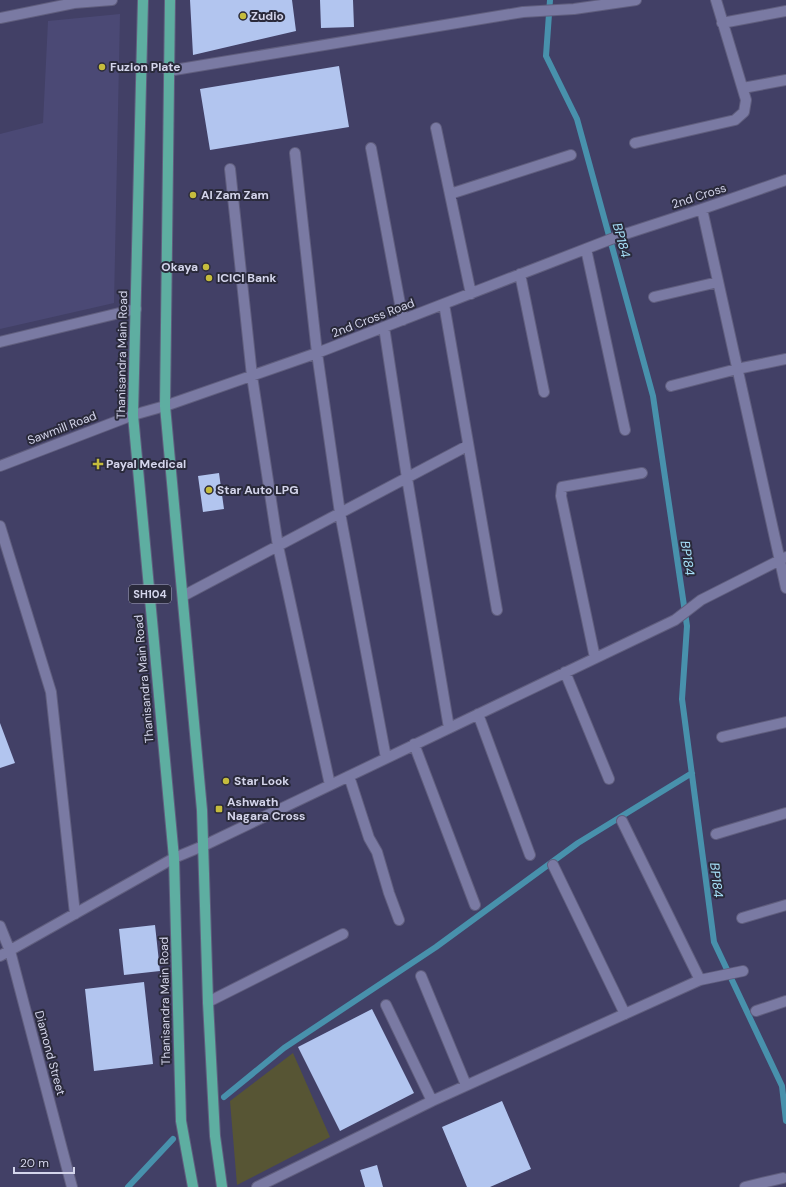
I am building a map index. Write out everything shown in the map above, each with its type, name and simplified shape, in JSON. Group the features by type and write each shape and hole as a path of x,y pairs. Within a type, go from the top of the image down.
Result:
{"main road":[{"name":"Thanisandra Main Road","path":"143,0 133,415 174,858 181,1121 193,1187"},
{"name":"SH104","path":"170,0 165,406 201,802 208,1002 215,1136 222,1187"}],"street":[{"path":"0,18 74,3 112,0"},
{"path":"168,71 523,12 574,9 636,0"},
{"path":"635,143 735,120 744,112 746,100 743,88 716,0"},
{"path":"722,23 786,11"},
{"path":"743,88 786,80"},
{"path":"436,128 470,294"},
{"path":"371,148 403,320"},
{"path":"295,153 317,353 340,513 386,758"},
{"path":"450,194 571,155"},
{"path":"230,169 252,376 278,546 330,785"},
{"name":"2nd Cross","path":"619,236 786,180"},
{"path":"702,209 737,369 783,558 786,588"},
{"name":"2nd Cross Road","path":"133,415 165,406 317,353 619,236"},
{"path":"586,249 625,430"},
{"path":"520,274 544,392"},
{"path":"654,297 718,282"},
{"path":"444,304 467,446 497,610"},
{"path":"0,342 136,309"},
{"path":"384,327 407,478 450,728"},
{"path":"671,386 737,369 786,359"},
{"name":"Sawmill Road","path":"0,466 133,415"},
{"path":"183,596 467,446"},
{"path":"596,658 561,496 562,487 642,473"},
{"path":"0,526 4,559 51,692 75,914"},
{"path":"0,956 174,858 203,846 675,620 701,600 783,558"},
{"path":"565,672 609,779"},
{"path":"478,714 530,855"},
{"path":"722,736 786,722"},
{"path":"414,744 475,905"},
{"path":"349,776 369,838 377,852 389,893 399,920"},
{"path":"716,834 786,813"},
{"path":"622,821 700,980"},
{"path":"553,865 625,1014"},
{"path":"742,918 786,905"},
{"name":"Diamond Street","path":"0,926 10,951 72,1187"},
{"path":"208,1002 344,934"},
{"path":"258,1187 466,1085 700,980 743,971"},
{"path":"422,976 466,1085"},
{"path":"756,1011 786,1001"},
{"path":"386,1005 432,1101"},
{"path":"745,1187 783,1178"}],"shaded area":[{"path":"120,14 114,303 0,329 0,134 43,123 48,21"},
{"path":"293,1053 330,1137 237,1185 230,1101"}],"building":[{"name":"Zudio","path":"190,0 292,0 296,31 193,55"},
{"path":"320,0 353,0 354,27 321,28"},
{"path":"339,66 349,127 210,150 200,89"},
{"path":"219,473 224,509 203,512 198,476"},
{"path":"0,723 15,763 0,768"},
{"path":"155,925 160,971 124,975 119,929"},
{"path":"144,982 153,1064 94,1071 85,989"},
{"path":"372,1009 414,1093 340,1131 298,1047"},
{"path":"502,1101 531,1169 490,1187 467,1187 442,1127"},
{"path":"377,1165 383,1187 365,1187 360,1170"}],"waterway":[{"name":"BP184","path":"550,0 546,56 577,119 653,396 687,626 682,699 714,942 782,1086 786,1121"},
{"path":"224,1097 284,1048 436,947 578,843 692,773"},
{"path":"128,1187 173,1139"}],"place":[{"name":"Zudio","path":"243,16"},
{"name":"Fuzion Plate","path":"102,67"},
{"name":"Al Zam Zam","path":"193,195"},
{"name":"Okaya","path":"206,267"},
{"name":"ICICI Bank","path":"209,278"},
{"name":"Payal Medical","path":"98,464"},
{"name":"Star Auto LPG","path":"209,490"},
{"name":"Star Look","path":"226,781"},
{"name":"Ashwath Nagara Cross","path":"219,809"}]}
